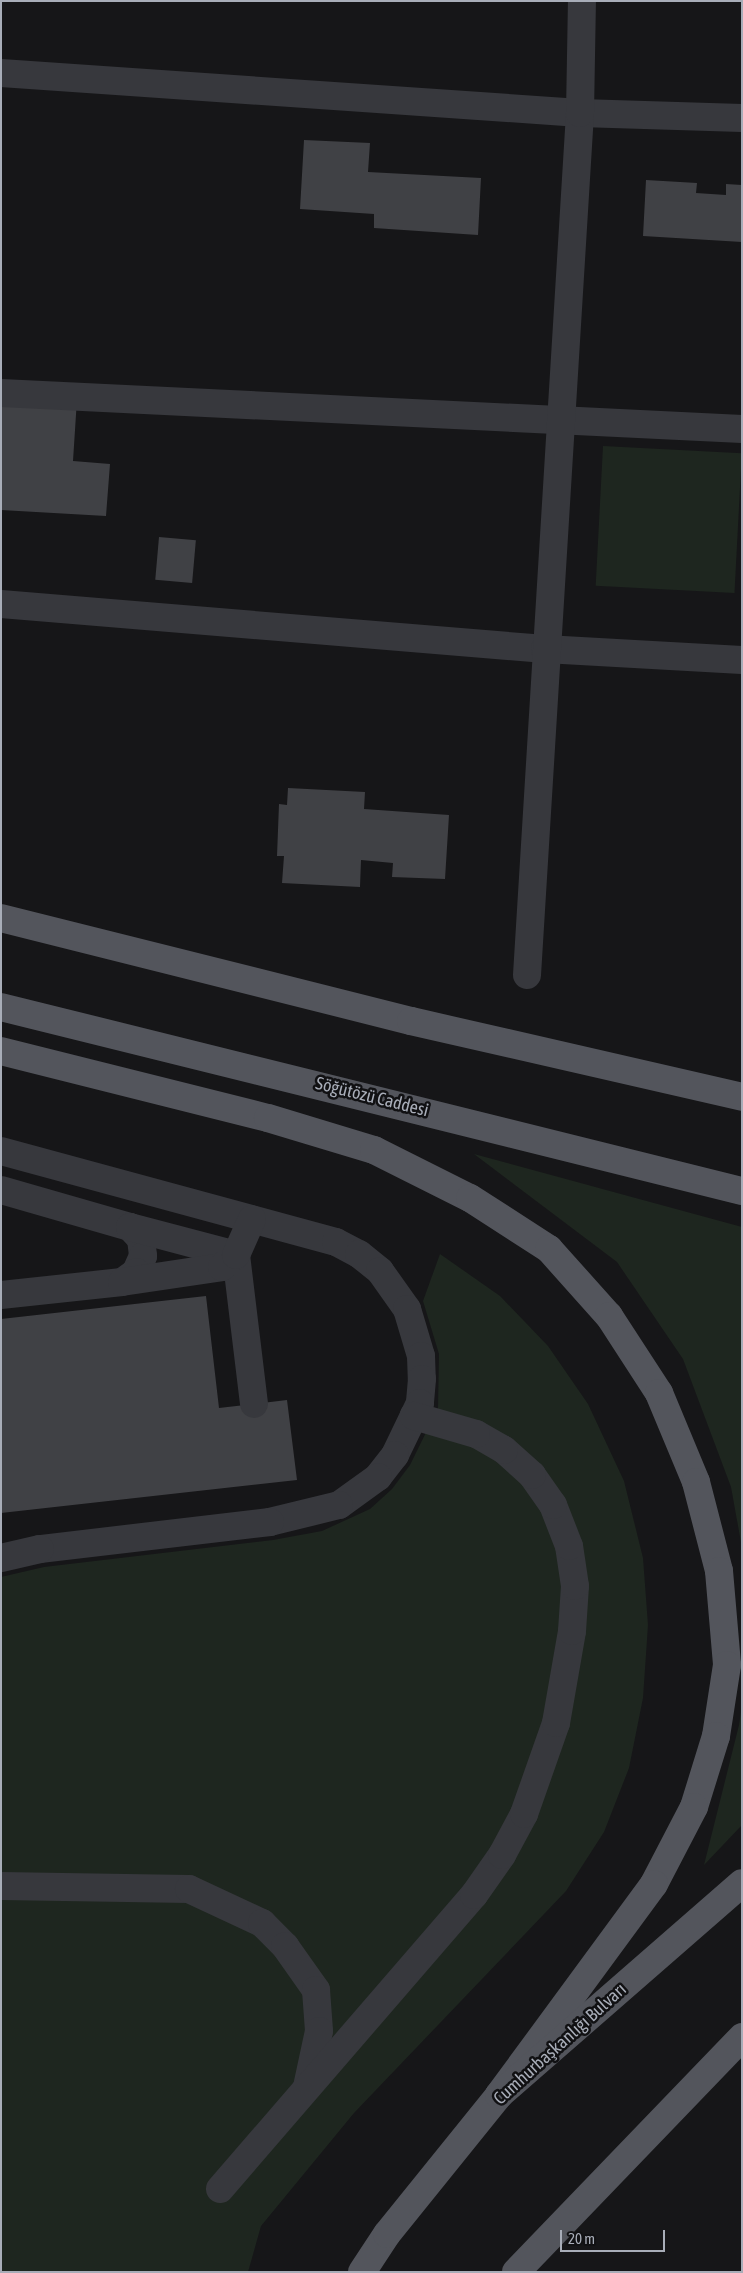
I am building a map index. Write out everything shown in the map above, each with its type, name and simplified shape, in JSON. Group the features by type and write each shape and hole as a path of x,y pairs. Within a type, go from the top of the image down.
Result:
{"main road":[{"path":"1,918 402,1019 742,1097"},
{"name":"Söğütözü Caddesi","path":"1,1007 742,1191"},
{"path":"1,1050 268,1118 374,1150 470,1198 549,1249 609,1316 659,1393 696,1482 719,1571 727,1665 716,1736 694,1807 654,1884 499,2095"},
{"name":"Cumhurbaşkanlığı Bulvarı","path":"362,2272 387,2234 499,2095 742,1883"},
{"path":"516,2272 742,2037"}],"lane":[{"path":"527,975 545,650 562,421 580,112 582,1"},
{"path":"1,73 580,112 742,118"},
{"path":"1,393 742,429"},
{"path":"1,604 545,650 742,660"},
{"path":"1,1151 336,1242 359,1254 394,1289 413,1325 421,1356 420,1403 395,1454 378,1477 359,1494 317,1513 270,1522 40,1549 1,1558"},
{"path":"1,1190 236,1255"},
{"path":"1,1295 203,1272 222,1267 236,1255 252,1219"},
{"path":"122,1282 136,1272 143,1256 141,1239 130,1227"},
{"path":"236,1255 254,1404"},
{"path":"220,2189 443,1934 502,1854 542,1769 566,1677 575,1586 569,1546 553,1505 532,1475 504,1450 468,1431 414,1416"},
{"path":"1,1886 189,1889 262,1923 285,1946 316,1990 319,2031 307,2090"}],"shaded area":[{"path":"603,446 742,453 734,593 596,586"},
{"path":"474,1154 742,1227 742,1548 731,1487 683,1359 617,1262"},
{"path":"440,1254 500,1296 548,1346 588,1404 624,1481 643,1558 648,1625 643,1698 629,1768 604,1832 566,1891 354,2113 261,2226 248,2272 1,2272 1,1577 44,1567 273,1540 322,1531 370,1509 392,1489 410,1465 438,1408 439,1354 423,1301"},
{"path":"742,1705 742,1825 704,1865 739,1725"}],"building":[{"path":"304,140 370,143 368,172 481,178 478,235 374,228 374,214 300,209"},
{"path":"646,180 697,183 696,193 726,195 726,184 742,185 742,242 643,236"},
{"path":"1,394 77,399 73,461 110,464 106,516 1,510"},
{"path":"159,537 196,540 192,583 155,580"},
{"path":"288,788 365,792 364,809 449,815 445,879 392,877 393,863 361,860 360,887 282,883 284,856 277,856 279,804 287,805"},
{"path":"206,1296 219,1408 287,1400 297,1480 1,1513 1,1319"}]}
